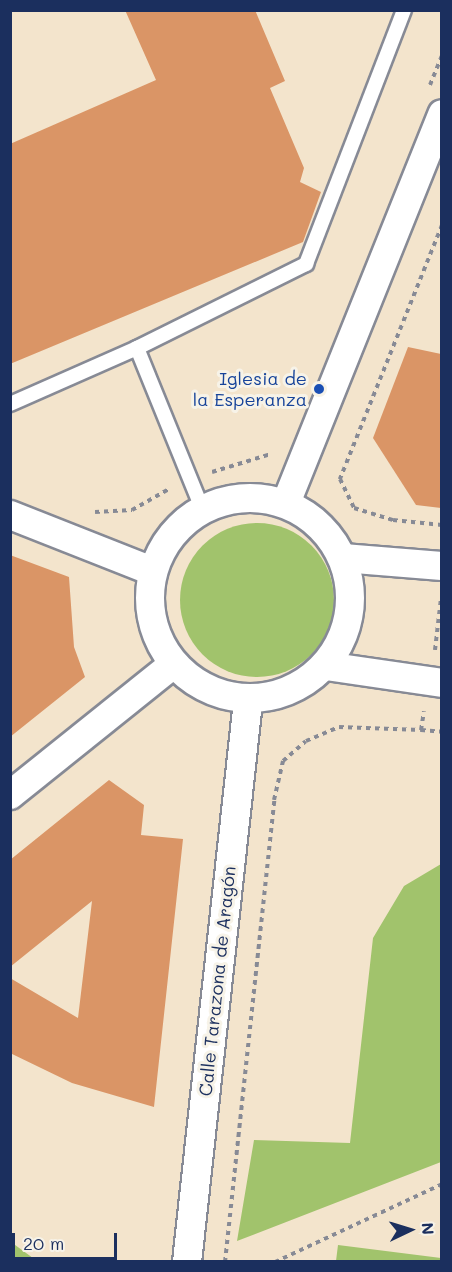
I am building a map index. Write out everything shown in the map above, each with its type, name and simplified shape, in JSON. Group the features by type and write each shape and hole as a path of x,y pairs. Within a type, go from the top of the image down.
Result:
{"street":[{"path":"286,503 441,114"},
{"path":"244,497 286,503 321,525 343,558 351,596 346,633 326,666 291,692 248,700 206,691 172,665 151,621 152,571 170,535 202,508 244,497"},
{"path":"10,515 152,571"},
{"path":"343,558 441,566"},
{"path":"10,795 172,665"},
{"path":"326,666 441,682"},
{"name":"Calle Tarazona de Aragón","path":"187,1262 248,700"}],"lane":[{"path":"10,404 137,348 306,264 404,10"},
{"path":"137,348 202,508"}],"path":[{"path":"441,225 340,479 354,508 393,520 441,525"},
{"path":"421,730 423,715"},
{"path":"225,1262 274,800 283,761 306,741 339,727 441,732"},
{"path":"275,1262 441,1184"}],"green space":[{"path":"257,523 272,524 287,529 312,545 328,570 333,585 333,615 328,630 312,655 287,671 272,676 257,677 242,676 227,671 202,655 186,630 181,615 180,600 181,585 186,570 202,545 227,529 242,524"},
{"path":"441,864 441,1162 237,1241 254,1140 350,1143 373,938 404,886"},
{"path":"11,1242 37,1261 11,1261"},
{"path":"338,1245 441,1258 441,1261 336,1261"}],"building":[{"path":"125,10 255,10 285,81 270,88 304,168 300,182 321,192 303,242 10,364 10,144 156,80"},
{"path":"408,347 441,354 441,508 416,505 373,438"},
{"path":"10,555 69,577 74,647 85,677 10,737"},
{"path":"109,780 144,805 141,835 183,839 154,1107 72,1083 10,1053 10,978 78,1018 92,901 10,967 10,860"}],"place":[{"name":"Iglesia de la Esperanza","path":"319,389"}]}
